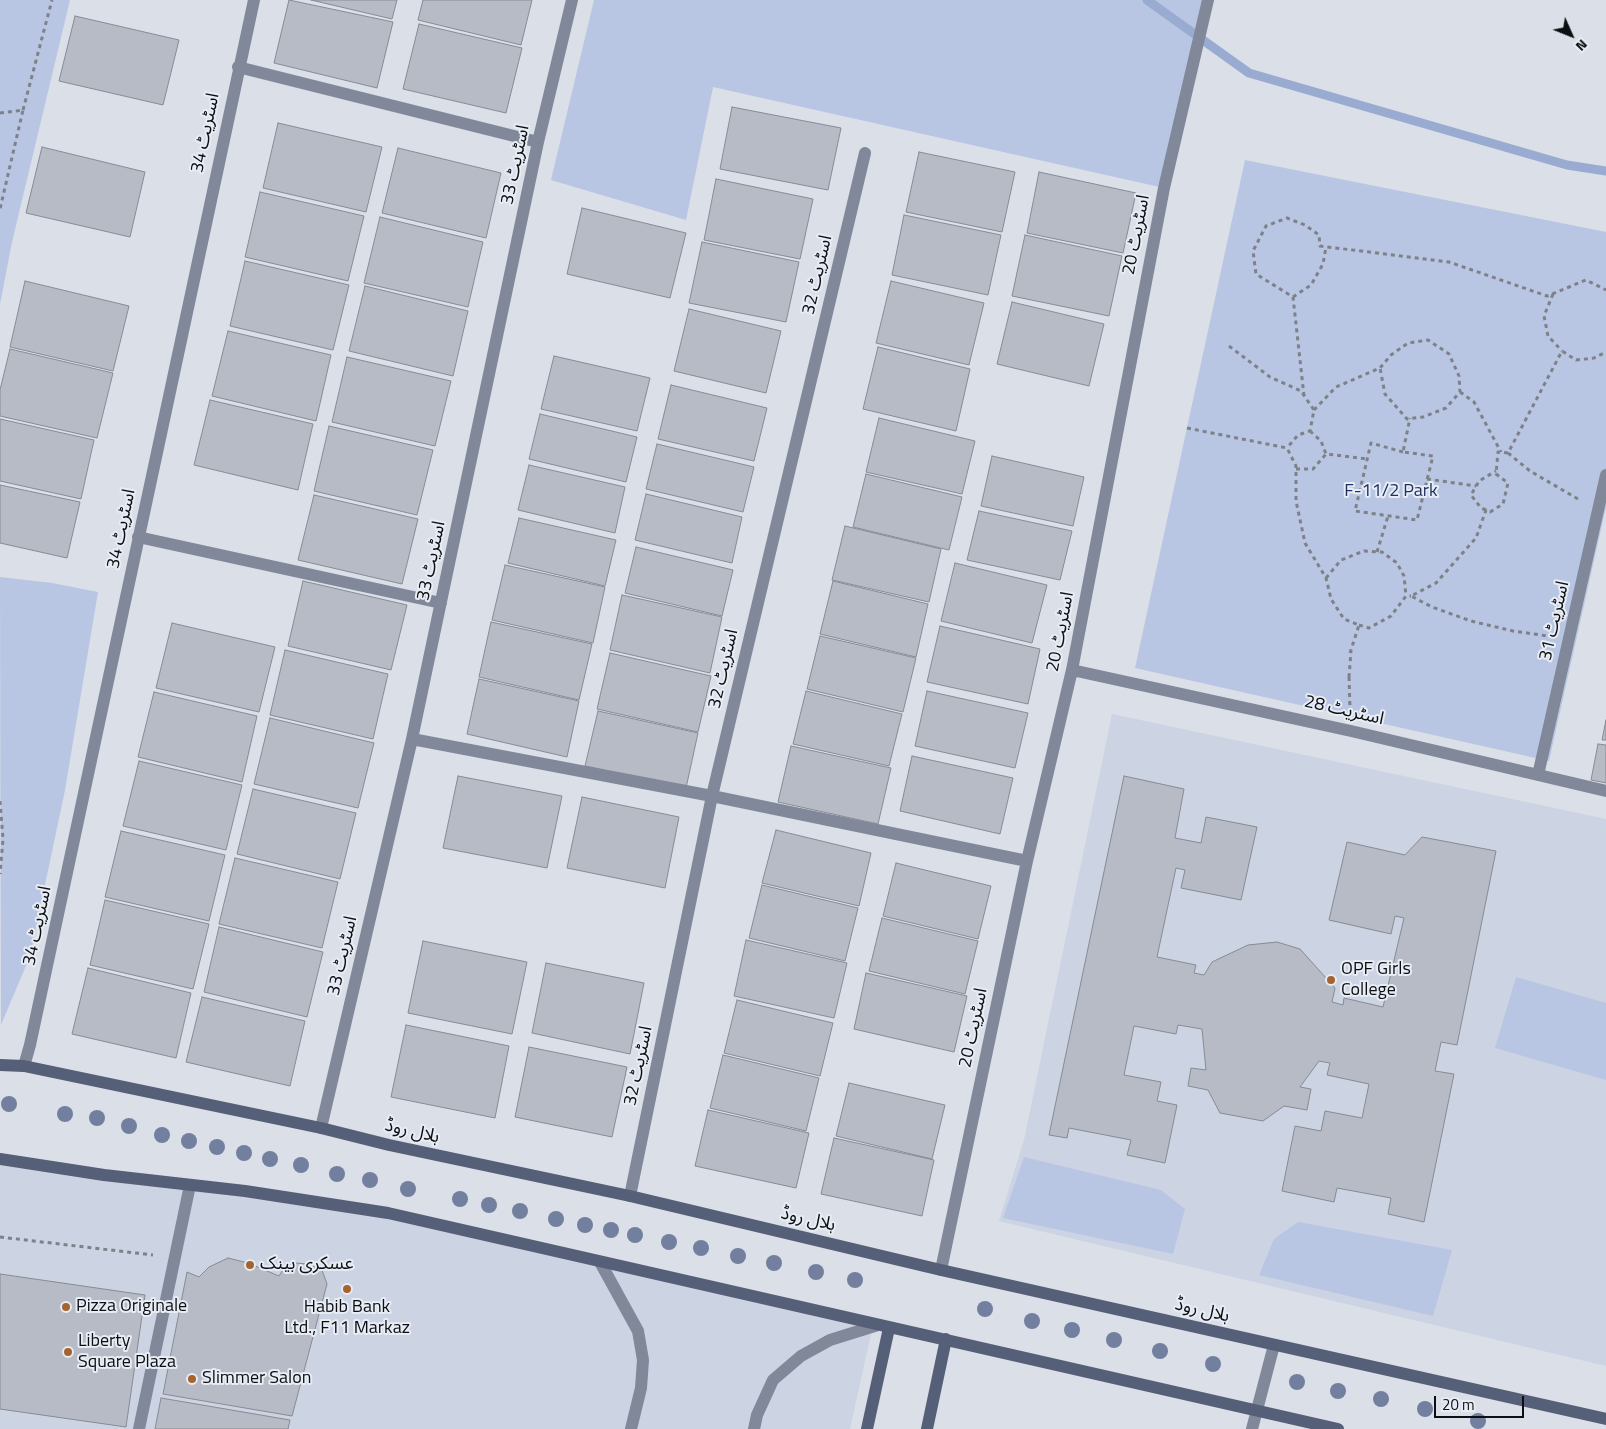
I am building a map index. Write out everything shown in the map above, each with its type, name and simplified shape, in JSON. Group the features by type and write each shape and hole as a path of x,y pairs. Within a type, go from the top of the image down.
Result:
{"street":[{"name":"اسٹریٹ 34","path":"24,1066 238,67 254,0"},
{"name":"اسٹریٹ 33","path":"321,1128 412,739 538,142 572,0"},
{"name":"اسٹریٹ 20","path":"941,1270 1027,861 1072,670 1164,188 1208,0"},
{"path":"238,67 538,142"},
{"name":"اسٹریٹ 32","path":"630,1196 712,796 865,153"},
{"name":"اسٹریٹ 31","path":"1538,775 1606,475"},
{"path":"138,538 441,603"},
{"name":"اسٹریٹ 28","path":"1072,670 1351,731 1606,791"},
{"path":"412,739 712,796 1027,861"},
{"name":"ہلال روڈ","path":"0,1065 24,1066 321,1128 389,1145 630,1196 941,1270 1606,1419"},
{"path":"0,1159 104,1175 245,1191 388,1213 884,1327 946,1339 1256,1412 1338,1429"},
{"path":"138,1429 190,1185"},
{"path":"600,1262 638,1331 643,1360 641,1388 631,1429"},
{"path":"754,1429 757,1415 773,1380 801,1356 830,1340 884,1327"},
{"path":"867,1429 884,1327"},
{"path":"927,1429 946,1339"},
{"path":"1252,1429 1274,1345"}],"path":[{"path":"0,209 22,110 52,0"},
{"path":"0,113 22,110"},
{"path":"1293,297 1256,274 1253,251 1266,226 1287,218 1305,225 1319,235 1320,246 1449,262 1547,296 1586,280 1606,290"},
{"path":"1293,297 1311,285 1323,264 1326,247"},
{"path":"1553,293 1544,316 1548,336 1562,351 1576,360 1594,358 1606,352"},
{"path":"1293,297 1304,396"},
{"path":"1310,431 1314,410 1336,387 1380,368 1391,355 1408,343 1428,340 1449,354 1459,376 1460,392 1446,408 1423,417 1407,419 1384,394 1380,368"},
{"path":"1229,346 1270,377 1301,391 1314,410"},
{"path":"1508,453 1562,351"},
{"path":"1460,392 1474,402 1502,453"},
{"path":"1403,452 1410,418"},
{"path":"1187,428 1287,448"},
{"path":"1287,448 1298,435 1310,431"},
{"path":"1310,431 1322,441 1326,454"},
{"path":"1371,443 1403,452 1433,456 1417,520 1355,511 1368,459 1371,443"},
{"path":"1287,448 1296,469 1296,501 1305,543 1326,578 1331,599 1344,619 1369,628 1392,616 1406,596 1404,576 1397,563 1382,552 1364,551 1341,560 1326,578"},
{"path":"1496,471 1479,481 1471,496 1481,508 1490,512 1503,504 1508,483 1496,474 1498,452 1508,453 1530,471 1568,495 1599,506"},
{"path":"1326,454 1368,459"},
{"path":"1296,469 1313,469 1326,454"},
{"path":"1427,479 1476,486"},
{"path":"1406,596 1411,596 1436,583 1476,538 1486,510"},
{"path":"1377,552 1388,516"},
{"path":"1411,596 1432,608 1472,621 1513,631 1555,637 1569,636"},
{"path":"1351,731 1350,652 1359,625"},
{"path":"0,801 3,839 0,874"},
{"path":"0,1237 174,1259"}],"shaded area":[{"name":"OPF Girls College","path":"1112,714 1606,819 1606,1366 999,1221 1024,1140"},
{"path":"0,1163 328,1206 446,1231 872,1329 850,1429 0,1429"}],"green space":[{"path":"0,0 70,0 12,242 0,304"},
{"path":"594,0 1205,0 1164,188 713,87 686,220 551,180"},
{"name":"F-11/2 Park","path":"1245,160 1606,232 1606,507 1549,761 1135,668"},
{"path":"0,577 52,583 98,592 65,790 30,956 1,1025"},
{"path":"1516,977 1606,1003 1606,1080 1495,1048"},
{"path":"1024,1157 1161,1190 1185,1209 1173,1254 1003,1218"},
{"path":"1298,1222 1452,1250 1433,1316 1259,1275 1274,1239"}],"building":[{"path":"289,0 393,22 377,88 274,63"},
{"path":"311,0 397,0 392,19"},
{"path":"423,0 532,0 521,45 418,20"},
{"path":"75,16 179,40 163,105 59,81"},
{"path":"419,24 522,48 506,113 403,89"},
{"path":"732,107 841,128 828,190 720,169"},
{"path":"278,123 382,147 366,212 263,188"},
{"path":"42,147 145,172 130,237 26,213"},
{"path":"398,148 501,173 486,238 382,213"},
{"path":"919,152 1015,172 1002,232 906,212"},
{"path":"1039,172 1136,193 1123,253 1027,233"},
{"path":"716,179 813,199 800,259 704,240"},
{"path":"260,192 364,216 348,281 245,257"},
{"path":"582,208 686,233 670,298 567,274"},
{"path":"904,215 1001,235 988,295 892,275"},
{"path":"380,217 483,242 468,307 364,283"},
{"path":"1025,235 1122,256 1109,316 1012,296"},
{"path":"702,242 799,262 786,322 689,303"},
{"path":"245,261 349,285 333,350 230,326"},
{"path":"25,281 129,306 113,371 10,347"},
{"path":"891,281 984,303 969,365 876,343"},
{"path":"365,286 468,311 453,376 349,351"},
{"path":"1012,302 1104,324 1089,386 997,364"},
{"path":"689,309 781,331 766,393 674,371"},
{"path":"228,331 331,355 316,421 212,396"},
{"path":"878,347 970,369 956,431 863,409"},
{"path":"10,349 113,373 97,438 0,416 0,390"},
{"path":"554,356 650,378 637,431 541,409"},
{"path":"347,357 451,381 435,446 332,422"},
{"path":"671,385 767,408 754,461 658,439"},
{"path":"210,400 313,424 298,490 194,465"},
{"path":"540,414 637,437 626,482 529,459"},
{"path":"879,418 975,441 962,494 866,472"},
{"path":"0,419 94,440 81,499 0,481"},
{"path":"329,426 433,450 417,515 314,491"},
{"path":"657,444 754,467 743,512 646,489"},
{"path":"992,456 1084,477 1073,526 981,506"},
{"path":"529,465 625,487 615,533 518,510"},
{"path":"866,474 962,497 949,550 853,527"},
{"path":"0,485 80,502 67,558 0,543"},
{"path":"646,494 742,517 732,563 635,540"},
{"path":"314,495 418,519 402,584 298,560"},
{"path":"979,511 1072,531 1060,580 967,560"},
{"path":"519,518 616,540 605,586 508,563"},
{"path":"845,526 941,549 929,602 832,580"},
{"path":"636,547 733,570 722,616 625,593"},
{"path":"955,563 1047,585 1032,643 941,621"},
{"path":"505,565 605,587 593,643 492,620"},
{"path":"303,581 407,605 391,670 288,646"},
{"path":"833,581 928,604 916,657 820,634"},
{"path":"622,595 722,617 710,673 610,650"},
{"path":"491,622 592,644 579,700 479,677"},
{"path":"172,623 275,647 259,712 156,688"},
{"path":"940,626 1040,649 1028,704 927,682"},
{"path":"820,636 916,658 903,712 807,689"},
{"path":"285,650 388,674 373,739 270,715"},
{"path":"610,653 711,676 698,732 597,709"},
{"path":"479,679 579,701 567,757 467,734"},
{"path":"806,691 902,714 889,766 793,744"},
{"path":"927,691 1028,713 1015,768 915,746"},
{"path":"154,692 257,716 242,782 138,757"},
{"path":"598,711 698,733 686,788 585,766"},
{"path":"270,718 374,743 358,808 254,784"},
{"path":"1606,720 1606,740 1602,740"},
{"path":"1598,744 1606,745 1606,783 1591,780"},
{"path":"791,746 891,768 878,824 778,802"},
{"path":"912,756 1013,778 1000,834 900,811"},
{"path":"139,761 242,785 226,850 123,826"},
{"path":"458,776 562,796 547,868 443,848"},
{"path":"1124,776 1184,789 1175,838 1201,843 1206,817 1257,827 1241,900 1181,888 1185,870 1176,868 1157,957 1196,965 1194,973 1204,975 1212,962 1248,945 1277,942 1300,949 1335,988 1332,1002 1343,1005 1344,998 1383,1007 1404,918 1395,916 1391,934 1329,920 1347,842 1405,855 1422,837 1496,851 1457,1045 1441,1042 1435,1071 1454,1074 1424,1222 1388,1214 1391,1198 1337,1188 1334,1202 1282,1191 1295,1126 1321,1131 1325,1111 1362,1118 1369,1084 1327,1075 1330,1063 1319,1061 1300,1087 1311,1089 1307,1110 1284,1106 1263,1121 1220,1113 1208,1090 1188,1086 1191,1068 1206,1070 1202,1029 1178,1025 1176,1034 1134,1026 1124,1075 1161,1082 1157,1101 1177,1105 1165,1163 1127,1155 1131,1140 1069,1128 1067,1138 1049,1135"},
{"path":"253,789 356,813 340,879 237,854"},
{"path":"582,797 679,817 665,888 567,868"},
{"path":"776,830 871,853 859,906 762,883"},
{"path":"121,831 225,855 209,921 105,897"},
{"path":"235,858 338,882 322,948 219,924"},
{"path":"896,863 991,886 978,939 883,916"},
{"path":"762,885 858,908 845,961 749,938"},
{"path":"105,900 209,924 193,989 90,965"},
{"path":"882,918 978,941 965,994 869,971"},
{"path":"219,927 323,952 307,1017 204,992"},
{"path":"746,940 847,963 834,1018 734,996"},
{"path":"423,941 527,962 512,1034 408,1013"},
{"path":"546,963 644,983 630,1054 532,1033"},
{"path":"88,968 191,993 176,1058 72,1034"},
{"path":"866,973 967,996 954,1052 854,1029"},
{"path":"202,997 305,1021 290,1086 186,1062"},
{"path":"737,1000 833,1023 820,1076 724,1053"},
{"path":"406,1025 509,1046 495,1118 391,1097"},
{"path":"529,1047 627,1067 612,1137 515,1117"},
{"path":"723,1055 819,1078 806,1131 710,1108"},
{"path":"849,1083 945,1105 932,1159 836,1136"},
{"path":"708,1110 809,1133 796,1188 695,1166"},
{"path":"834,1138 934,1160 922,1216 821,1194"},
{"path":"228,1258 248,1263 279,1276 284,1268 295,1263 308,1264 322,1270 327,1284 292,1416 163,1394 187,1272 199,1277 209,1267"},
{"name":"Liberty Square Plaza","path":"0,1274 145,1295 126,1427 0,1409"},
{"path":"161,1398 290,1420 288,1429 155,1429"}],"waterway":[{"path":"1147,0 1249,73 1567,165 1606,171"}],"place":[{"name":"OPF Girls College","path":"1331,980"},
{"name":"عسکری بینک","path":"250,1265"},
{"name":"Habib Bank Ltd., F11 Markaz","path":"347,1289"},
{"name":"Pizza Originale","path":"66,1307"},
{"name":"Liberty Square Plaza","path":"68,1352"},
{"name":"Slimmer Salon","path":"192,1379"}]}
